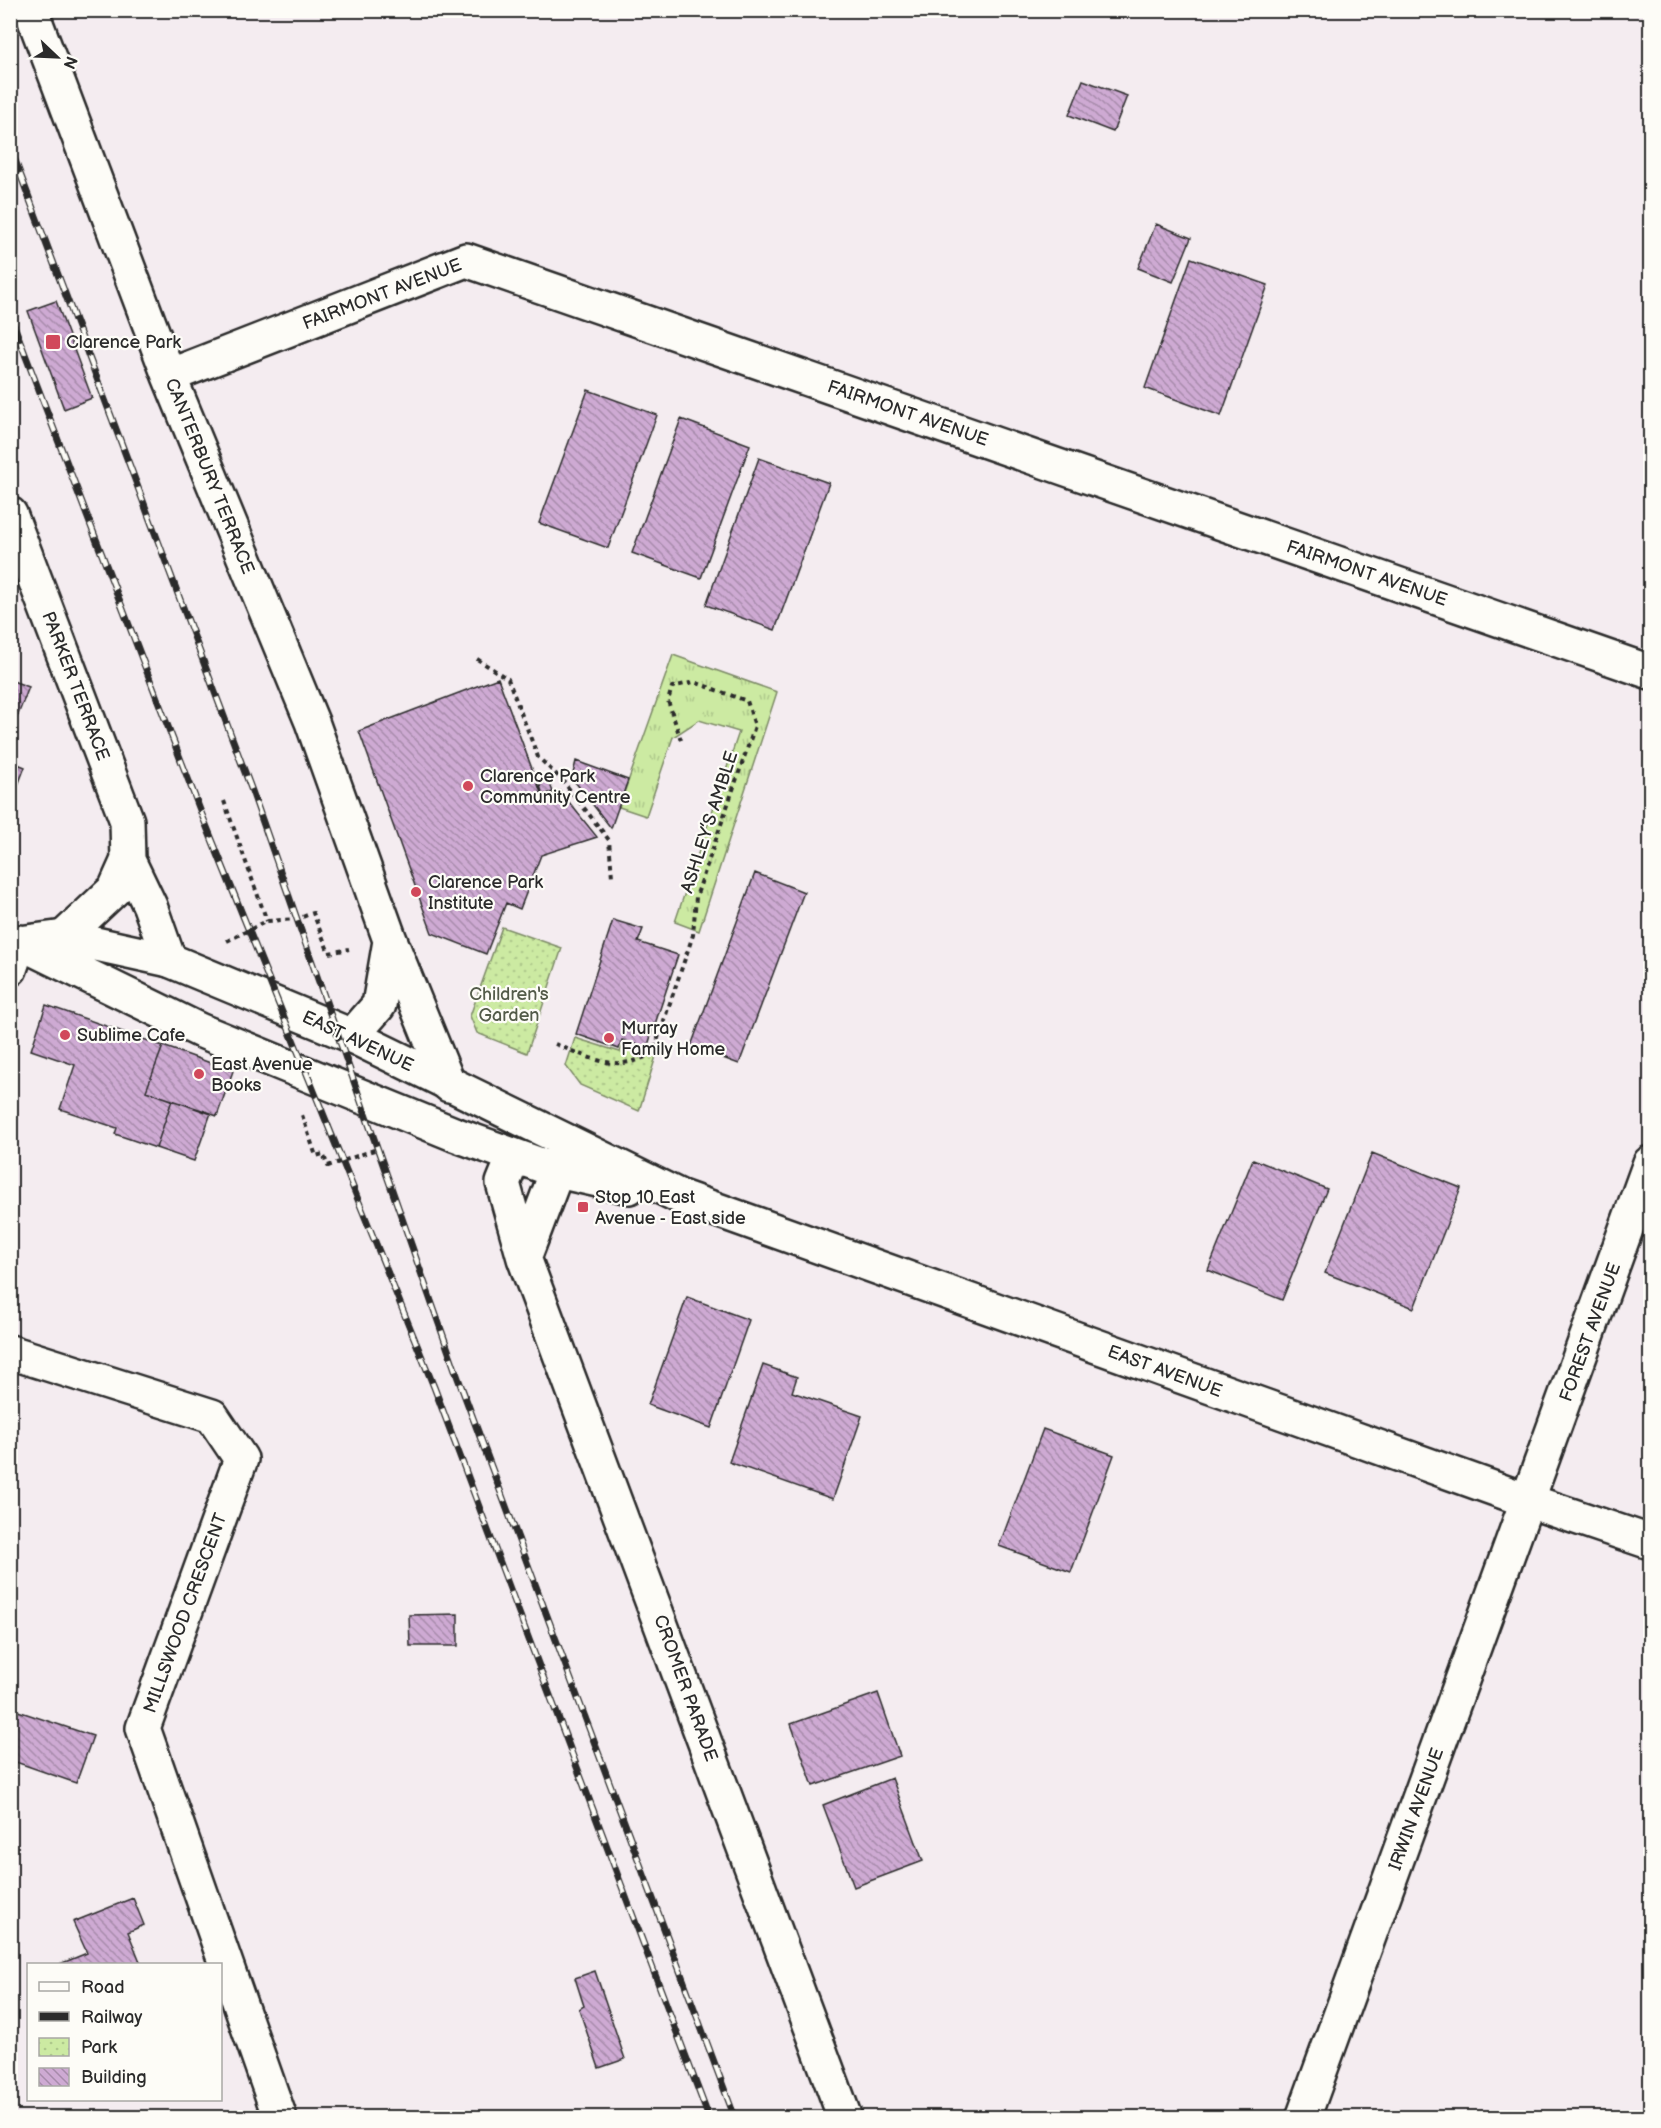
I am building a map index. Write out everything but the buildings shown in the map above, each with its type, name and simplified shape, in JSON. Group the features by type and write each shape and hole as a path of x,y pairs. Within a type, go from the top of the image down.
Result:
{"street":[{"name":"CANTERBURY TERRACE","path":"31,10 169,376 312,722 390,940 449,1085"},
{"name":"FAIRMONT AVENUE","path":"169,376 466,260 1650,672"},
{"name":"PARKER TERRACE","path":"10,514 127,821 128,861 150,906 169,960"},
{"name":"PARKER TERRACE","path":"64,938 115,889 128,861"},
{"name":"EAST AVENUE","path":"14,951 64,938 169,960 352,1036 681,1197 1529,1501 1650,1542"},
{"name":"CANTERBURY TERRACE","path":"352,1036 379,1005 390,940"},
{"name":"EAST AVENUE","path":"14,951 199,1030 514,1156 556,1171 681,1197"},
{"name":"CROMER PARADE","path":"514,1156 503,1183 524,1258 845,2118"},
{"name":"FOREST AVENUE","path":"1529,1501 1650,1163"},
{"path":"524,1258 556,1171"},
{"name":"MILLSWOOD CRESCENT","path":"10,1352 212,1416 241,1459 144,1728 280,2118"},
{"name":"IRWIN AVENUE","path":"1303,2118 1529,1501"}],"path":[{"path":"477,659 508,679 538,757 563,781 609,840 612,877"},
{"name":"ASHLEY’S AMBLE","path":"555,1044 604,1062 617,1064 638,1062 653,1053 693,934 696,897 755,726 747,701 694,682 672,687 669,701 682,744"},
{"path":"224,801 267,921"},
{"path":"237,937 267,921 297,919 314,913 329,953 390,940"},
{"path":"301,1112 316,1156 323,1154 328,1166 385,1146"}],"green space":[{"path":"673,655 777,692 699,931 675,922 739,732 699,720 673,737 646,816 619,807"},
{"name":"Children's Garden","path":"502,927 562,948 527,1053 477,1033 470,1016"},
{"path":"575,1038 620,1052 624,1043 657,1053 639,1111 580,1085 566,1066"}],"railway":[{"path":"10,147 252,791 458,1378 735,2118"},
{"path":"10,315 200,810 434,1387 709,2118"}],"place":[{"name":"Clarence Park","path":"53,342"},
{"name":"Clarence Park Community Centre","path":"468,786"},
{"name":"Clarence Park Institute","path":"416,892"},
{"name":"Sublime Cafe","path":"65,1035"},
{"name":"Murray Family Home","path":"609,1038"},
{"name":"East Avenue Books","path":"199,1074"},
{"name":"Stop 10 East Avenue - East side","path":"583,1207"}]}
